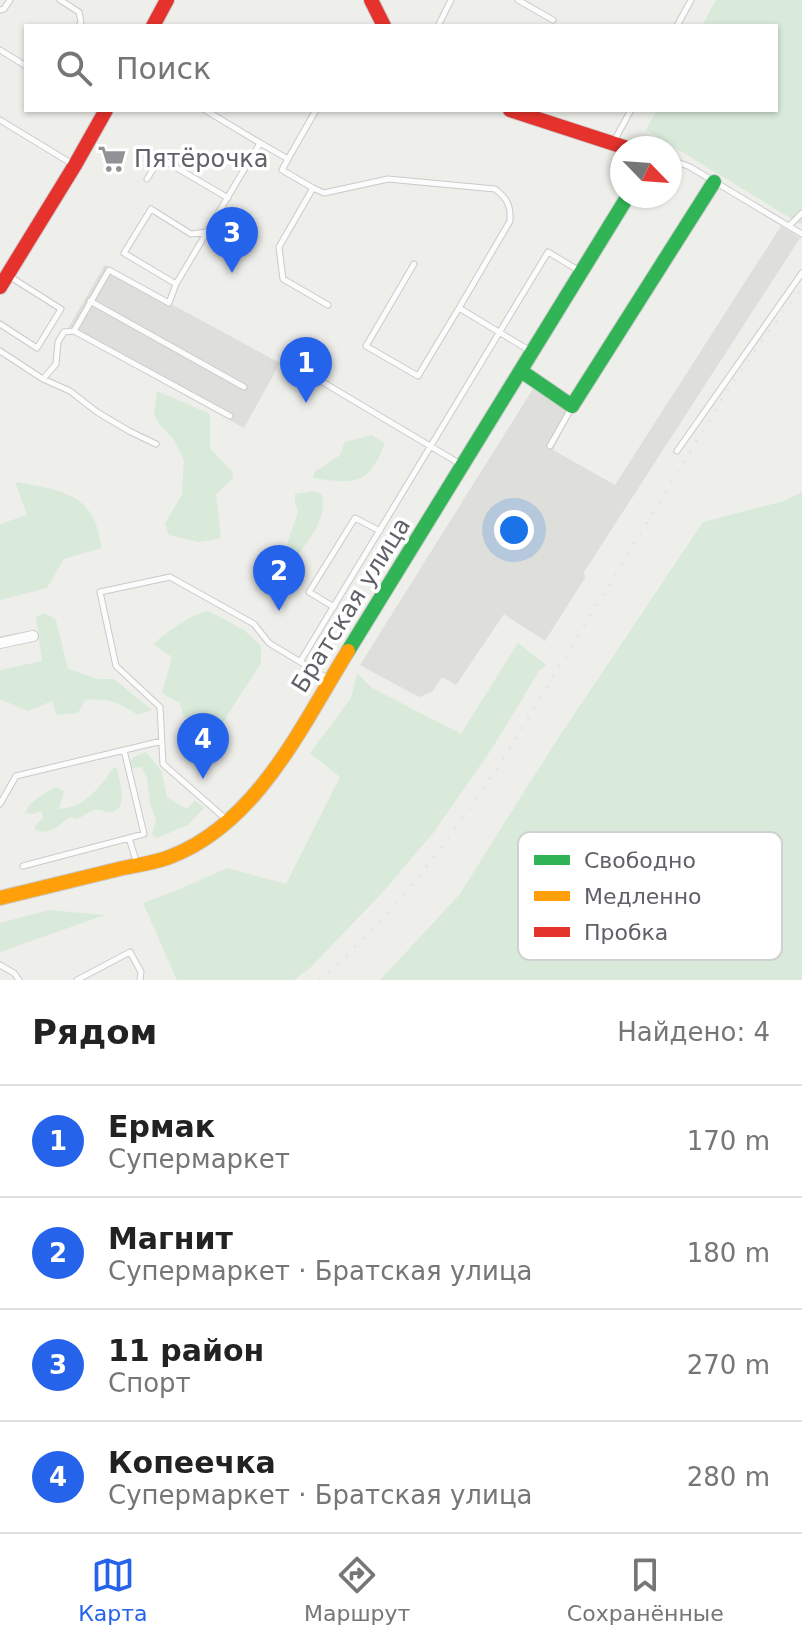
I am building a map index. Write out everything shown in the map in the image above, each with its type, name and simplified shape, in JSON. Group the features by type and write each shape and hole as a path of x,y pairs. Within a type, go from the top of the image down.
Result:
{"street":[{"path":"154,24 167,0"},
{"path":"371,0 383,24"},
{"path":"4,281 105,112"},
{"path":"516,112 610,141"},
{"path":"521,371 572,406 714,182"},
{"name":"Братская улица","path":"1,898 171,857 204,840 260,790 621,208"},
{"path":"0,643 33,636"}],"lane":[{"path":"0,10 10,0"},
{"path":"60,0 79,12 80,24"},
{"path":"439,24 451,0"},
{"path":"518,0 553,20"},
{"path":"678,24 691,0"},
{"path":"0,50 24,65"},
{"path":"208,112 288,159"},
{"path":"315,112 282,170 324,193 388,179 495,189 505,197 511,210 510,221 418,376 366,346 414,264"},
{"path":"627,136 631,112"},
{"path":"0,120 75,165"},
{"path":"74,331 109,270 169,303 176,284 260,143"},
{"path":"147,179 160,158 228,198"},
{"path":"682,164 802,234"},
{"path":"313,188 279,247 283,279 328,305"},
{"path":"176,284 124,253 151,209 191,234 207,232"},
{"path":"789,226 802,213"},
{"path":"300,662 548,252 582,273"},
{"path":"677,451 802,273"},
{"path":"0,324 37,348 61,309 4,281"},
{"path":"90,301 244,387"},
{"path":"459,308 533,352"},
{"path":"43,379 56,364 58,342 64,332 74,331 230,416"},
{"path":"0,351 43,379 70,391 97,412 156,444"},
{"path":"294,365 463,465"},
{"path":"550,446 572,406"},
{"path":"334,607 309,592 355,518 380,531"},
{"path":"228,820 163,764 160,707 116,666 100,592 170,577 254,624 269,643 330,680"},
{"path":"0,804 16,776 162,741"},
{"path":"23,866 144,834 124,750"},
{"path":"129,838 137,865"},
{"path":"77,980 130,952 141,972 140,980"},
{"path":"0,965 19,980"}],"shaded area":[{"path":"781,226 800,238 584,572 585,578 545,641 504,614 456,685 442,677 432,692 419,697 360,665 536,384 573,410 553,450 615,485"},
{"path":"105,265 280,363 244,428 67,330"}],"green space":[{"path":"716,0 802,0 802,225 682,152 682,136 656,136 646,130 656,112 778,112 778,24 703,24"},
{"path":"157,391 210,414 210,448 233,473 232,479 216,494 221,538 199,542 169,535 165,524 182,494 184,460 174,440 154,414"},
{"path":"372,435 385,443 366,475 350,481 313,478 314,472 339,456 345,442"},
{"path":"15,482 61,492 84,505 98,530 101,548 64,559 47,588 0,600 0,524 27,515"},
{"path":"314,491 322,495 322,513 314,531 292,563 286,560 286,547 298,512 295,494"},
{"path":"802,492 802,980 380,980 460,894 551,749 703,522 784,501"},
{"path":"209,611 244,630 261,646 261,663 220,727 212,733 201,730 183,716 180,703 162,693 172,657 153,644 187,619"},
{"path":"45,613 56,620 68,669 98,679 114,679 152,710 138,715 113,702 85,700 78,713 57,715 52,701 28,711 0,699 0,670 42,661 36,617"},
{"path":"518,643 546,665 539,671 493,747 434,832 382,893 311,967 294,980 177,980 143,903 227,868 286,884 340,777 310,753 351,698 357,673 372,688 461,734"},
{"path":"146,752 161,770 167,797 187,809 195,800 204,808 188,825 157,838 152,835 156,820 147,778 141,767 132,768 129,765 133,757"},
{"path":"114,767 117,768 122,792 118,808 109,812 95,810 77,819 70,817 50,831 35,830 43,818 42,811 25,813 34,801 56,787 64,791 59,809 77,805 97,789"},
{"path":"49,910 105,915 0,952 0,923"}],"railway":[{"path":"319,980 394,907 439,851 497,769 729,388 802,288"}],"traffic: fast":[{"path":"521,371 572,406 714,182"},
{"path":"348,651 621,208"}],"traffic: slow":[{"path":"0,898 159,860 202,840 229,820 275,768 348,651"}],"traffic: jam":[{"path":"154,24 167,0"},
{"path":"371,0 383,24"},
{"path":"0,287 105,112"},
{"path":"516,112 610,142"}],"place":[{"name":"Пятёрочка","path":"112,159"},
{"name":"11 район","path":"232,273"},
{"name":"Ермак","path":"306,403"},
{"name":"Магнит","path":"279,611"},
{"name":"Копеечка","path":"203,779"}]}
